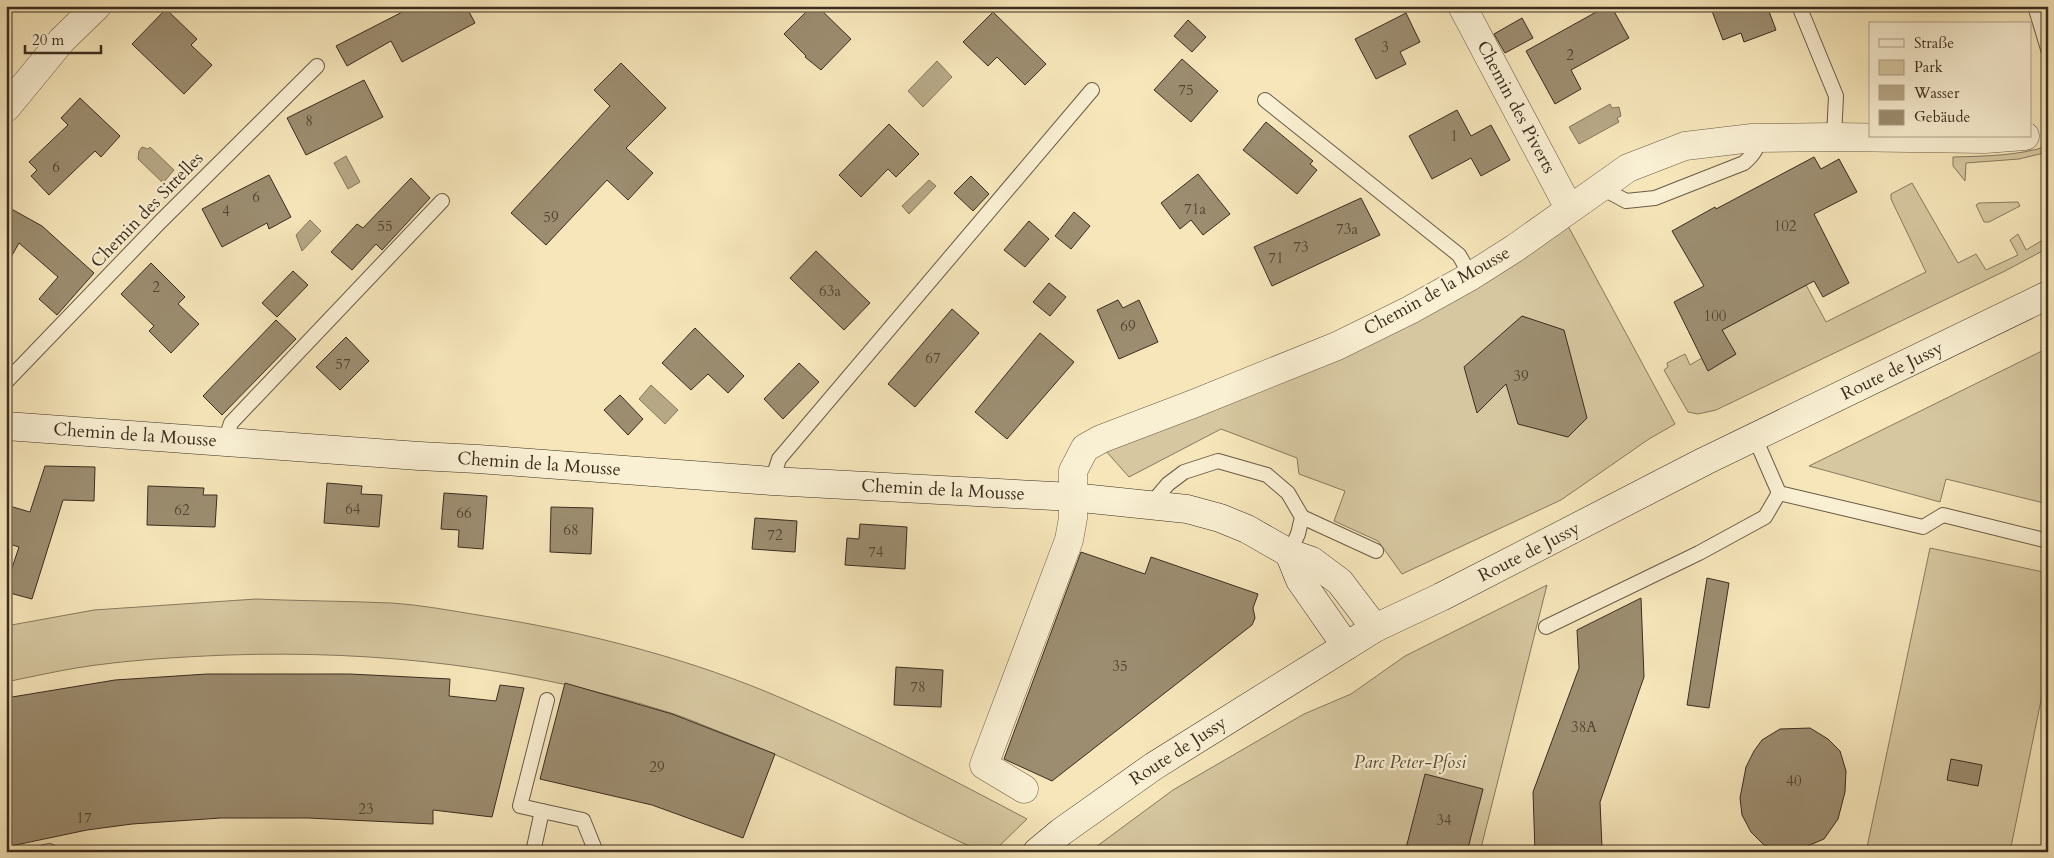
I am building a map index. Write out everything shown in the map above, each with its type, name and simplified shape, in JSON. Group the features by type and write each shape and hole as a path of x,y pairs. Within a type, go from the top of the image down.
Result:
{"street":[{"path":"6,108 62,40 97,6"},
{"name":"Chemin des Piverts","path":"1462,6 1569,208"},
{"path":"2032,134 2048,130"},
{"name":"Chemin de la Mousse","path":"1024,789 984,764 1069,540 1073,518 1073,471 1085,448 1101,438 1193,404 1336,346 1410,310 1471,276 1515,248 1628,168 1685,146 1759,138 1869,137"},
{"name":"Chemin de la Mousse","path":"1910,138 1998,138"},
{"name":"Route de Jussy","path":"1036,852 1154,766 1375,628 1441,597 1705,462 2048,295"},
{"name":"Chemin de la Mousse","path":"6,426 419,456 478,458 772,482 1072,497 1188,509 1220,518 1247,529 1289,553 1312,561 1340,582 1375,628"},
{"path":"1289,553 1300,580 1316,600 1346,646"}],"lane":[{"path":"1799,6 1836,96 1834,137"},
{"path":"2035,6 2048,49"},
{"name":"Chemin des Sittelles","path":"6,382 160,222 317,66"},
{"path":"772,482 779,458 1092,90"},
{"path":"1265,100 1459,255 1471,276"},
{"path":"1600,187 1626,201 1655,198 1744,163 1758,148 1759,138"},
{"path":"225,442 231,423 442,201"},
{"path":"1755,438 1779,492"},
{"path":"1151,504 1168,484 1184,472 1218,461 1267,475 1288,493 1302,517 1376,551"},
{"path":"1779,492 1923,527 1943,515 2048,541"},
{"path":"1546,627 1699,553 1765,517 1779,492"},
{"path":"1289,553 1298,534 1302,517"},
{"path":"547,700 520,806 583,820 596,852"},
{"path":"533,852 542,811"}],"green space":[{"path":"2048,146 2048,152 2019,159 1966,163 1965,181 1953,166 1953,157 2013,154"},
{"path":"1912,183 1958,263 1976,254 1986,270 2018,255 2010,240 2018,234 2026,250 2048,237 2048,248 2005,271 1716,410 1698,414 1688,412 1664,370 1668,367 1667,363 1685,354 1690,365 1702,358 1708,370 1735,355 1722,330 1806,285 1826,322 1926,272 1891,199 1891,194"},
{"path":"2018,202 2020,206 1989,222 1984,222 1976,205 1979,203"},
{"path":"1568,226 1675,424 1649,439 1561,500 1402,574 1378,541 1334,521 1345,491 1299,474 1297,458 1221,429 1129,477 1105,450"},
{"path":"2048,348 2048,504 1946,479 1940,502 1809,466"},
{"path":"1930,548 2048,573 2048,666 2010,852 1866,852"},
{"name":"Parc Peter-Pfosi","path":"1547,585 1480,852 1089,852 1173,790 1304,714 1351,694 1405,656"},
{"path":"256,599 391,603 426,607 556,629 663,656 733,679 800,706 898,752 1027,819 993,852 982,852 792,762 678,715 617,697 562,684 452,665 341,655 228,655 114,663 76,668 6,682 6,626 94,610"}],"water":[{"path":"937,61 952,77 923,107 908,91"},
{"path":"1610,104 1612,108 1619,107 1621,116 1617,118 1619,122 1579,144 1569,127"},
{"path":"142,147 148,149 150,147 174,170 163,183 138,159 139,151"},
{"path":"346,156 360,182 348,189 334,163"},
{"path":"929,180 936,186 909,214 902,206"},
{"path":"310,220 321,231 302,251 296,235"},
{"path":"651,385 678,410 665,424 639,399"}],"building":[{"path":"414,6 466,6 475,23 402,62 391,41 347,66 336,46"},
{"path":"812,6 817,6 851,39 821,70 805,57 784,34"},
{"path":"1607,6 1611,6 1629,38 1571,70 1581,89 1555,104 1526,51"},
{"path":"1710,6 1767,6 1776,30 1744,42 1741,33 1723,40"},
{"path":"166,9 197,39 191,45 212,65 184,94 132,44"},
{"path":"993,12 1046,64 1025,85 997,57 988,66 963,42"},
{"path":"1406,13 1420,42 1400,52 1406,64 1376,79 1355,39"},
{"path":"1522,18 1533,38 1505,53 1494,34"},
{"path":"1188,20 1206,37 1192,52 1174,36"},
{"path":"1182,59 1218,91 1191,122 1154,90"},
{"path":"621,63 666,108 626,148 653,173 628,200 607,180 546,245 511,213 610,106 594,90"},
{"path":"364,80 383,117 306,155 287,118"},
{"path":"80,98 120,136 101,157 95,151 49,195 31,176 37,170 29,162 68,125 61,118"},
{"path":"1457,110 1471,136 1491,125 1510,160 1481,176 1471,158 1432,179 1409,136"},
{"path":"1266,122 1313,161 1310,164 1317,170 1297,194 1243,150"},
{"path":"889,124 919,154 896,177 888,169 861,197 839,175"},
{"path":"1814,157 1821,169 1839,159 1857,192 1814,214 1849,283 1823,297 1814,281 1722,330 1736,354 1708,371 1674,302 1704,286 1672,231"},
{"path":"1198,174 1230,214 1203,235 1191,220 1180,229 1161,203"},
{"path":"269,175 291,217 269,229 267,223 222,247 202,209"},
{"path":"971,176 989,194 973,211 954,193"},
{"path":"411,178 430,198 382,250 376,244 352,270 331,252 357,224 363,228"},
{"path":"1361,198 1380,235 1272,286 1254,247"},
{"path":"6,206 42,226 94,273 57,315 39,299 58,277 19,243 6,266"},
{"path":"1074,212 1090,226 1071,249 1055,236"},
{"path":"1029,221 1049,239 1025,267 1004,250"},
{"path":"816,251 870,303 844,330 790,278"},
{"path":"151,263 185,297 178,304 199,324 171,353 149,331 154,326 121,294"},
{"path":"293,271 308,285 277,317 262,303"},
{"path":"1049,283 1066,297 1050,316 1033,302"},
{"path":"1118,300 1123,308 1139,300 1158,342 1119,359 1097,310"},
{"path":"952,309 979,333 915,407 888,384"},
{"path":"1522,316 1564,330 1587,418 1568,437 1518,424 1506,384 1477,413 1464,367"},
{"path":"276,320 296,339 222,415 203,396"},
{"path":"695,328 744,376 728,393 708,374 691,390 662,363"},
{"path":"1040,333 1074,362 1007,439 975,412"},
{"path":"346,337 369,361 340,390 316,367"},
{"path":"799,363 819,382 783,419 764,399"},
{"path":"620,395 643,419 628,435 604,410"},
{"path":"45,466 95,467 94,501 63,500 32,599 6,592 6,586 19,547 6,543 6,505 30,512"},
{"path":"327,483 362,486 361,494 382,495 379,527 324,523"},
{"path":"148,486 204,488 203,495 217,495 215,527 147,525"},
{"path":"444,493 487,496 483,549 458,547 459,530 441,529"},
{"path":"551,507 593,508 591,554 550,552"},
{"path":"755,518 797,521 795,552 752,549"},
{"path":"860,524 907,527 905,569 845,565 847,538 859,539"},
{"path":"1081,552 1145,574 1151,557 1258,594 1253,608 1255,618 1252,625 1052,781 1004,759"},
{"path":"1707,578 1729,583 1709,708 1687,705"},
{"path":"1641,598 1644,677 1600,802 1602,847 1584,850 1585,852 1535,852 1533,792 1579,668 1577,630"},
{"path":"896,667 943,670 941,707 894,705"},
{"path":"207,674 350,674 450,679 449,696 496,701 500,685 524,688 492,817 433,810 433,824 308,818 221,818 132,824 87,830 6,847 6,698 115,680"},
{"path":"565,683 672,714 775,754 743,838 652,805 540,779"},
{"path":"1810,728 1828,739 1840,751 1846,771 1845,792 1838,819 1824,839 1805,847 1786,850 1764,845 1751,832 1742,815 1740,798 1746,767 1762,740 1780,729"},
{"path":"1951,759 1982,765 1978,786 1947,780"},
{"path":"1425,774 1483,789 1467,852 1405,852"}]}
